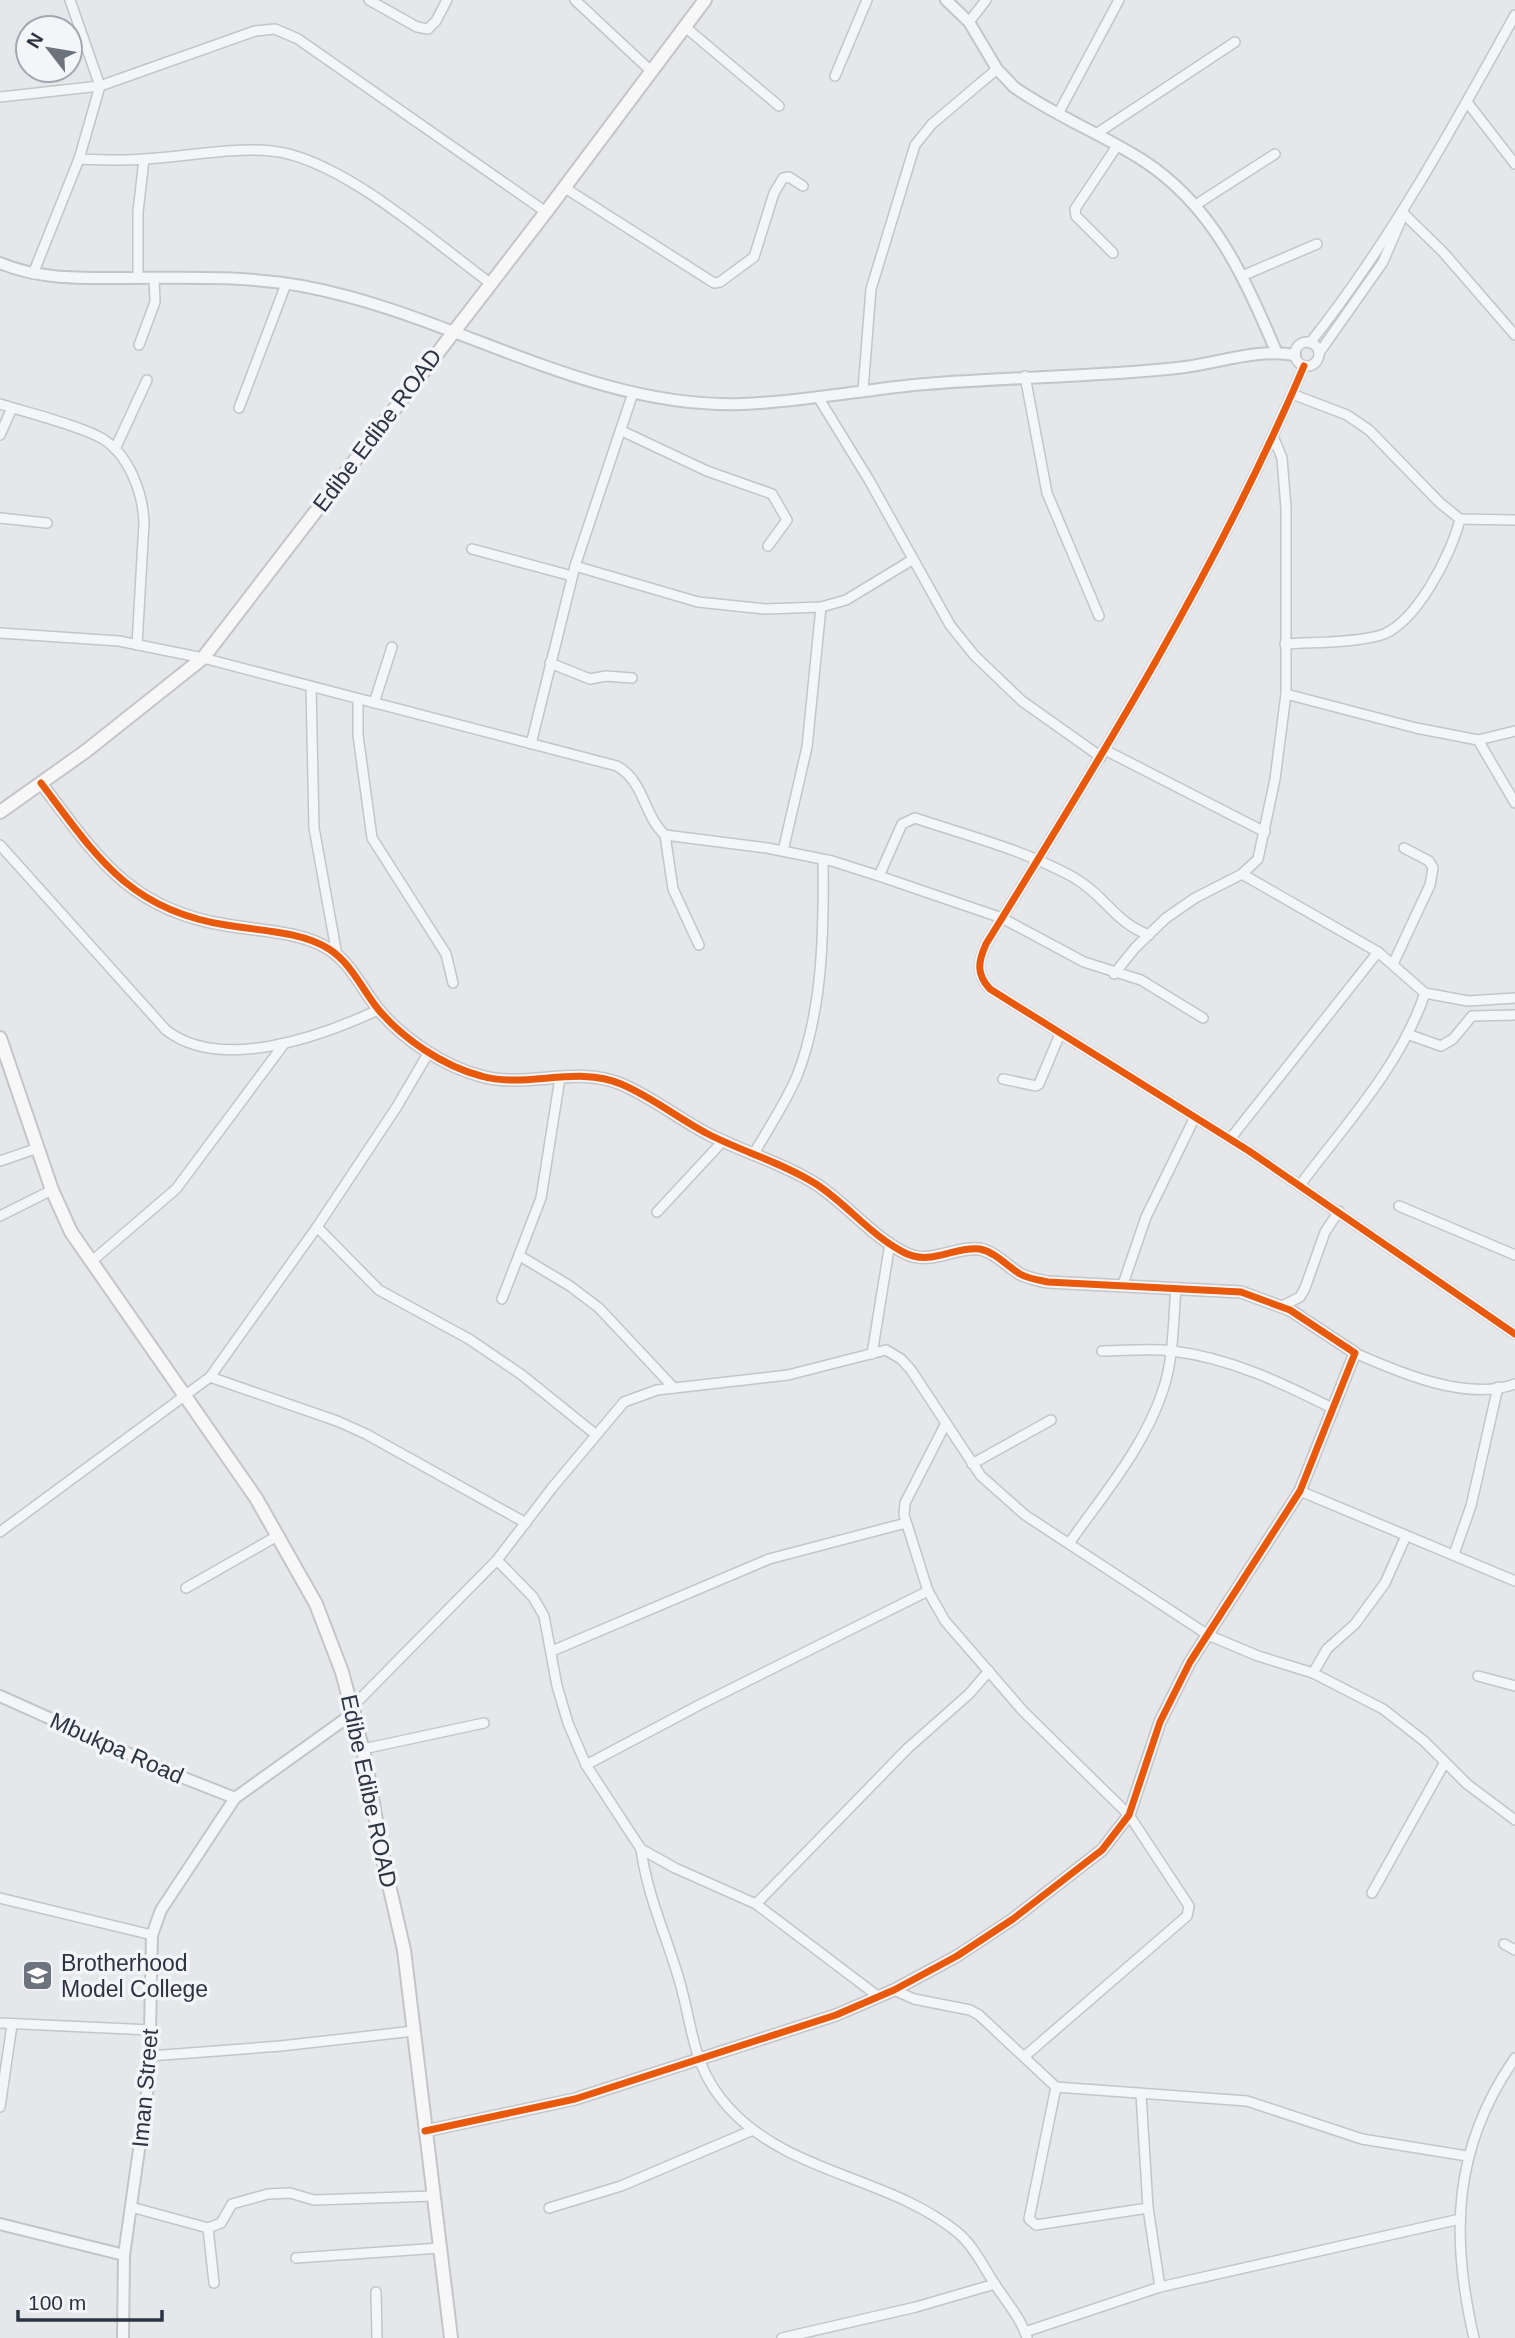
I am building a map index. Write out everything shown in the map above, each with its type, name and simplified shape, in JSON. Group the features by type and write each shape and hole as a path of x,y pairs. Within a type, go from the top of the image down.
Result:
{"main road":[{"name":"Edibe Edibe ROAD","path":"0,811 86,751 203,658 565,188 705,0"},
{"name":"Edibe Edibe ROAD","path":"0,1038 51,1190 71,1232 187,1397 279,1535 316,1604 354,1709 381,1850 404,1950 452,2338"}],"street":[{"path":"33,274 79,159 100,86 70,0"},
{"path":"369,0 417,27 428,29 436,21 447,0"},
{"path":"575,0 651,71"},
{"path":"835,76 867,0"},
{"path":"946,0 969,22 997,69 1014,87 1144,161 1197,204 1242,276 1276,351"},
{"path":"969,22 986,0"},
{"path":"1058,114 1118,0"},
{"path":"1295,355 1301,344 1310,342 1355,283 1408,201 1515,15"},
{"path":"684,26 728,66 779,106"},
{"path":"0,97 100,86 255,31 275,29 298,39 546,212"},
{"path":"1096,134 1235,42"},
{"path":"863,390 871,289 915,145 932,124 997,69"},
{"path":"1467,102 1515,164"},
{"path":"1113,253 1076,216 1075,209 1117,146"},
{"path":"79,159 144,159 244,151 291,155 323,167 360,187 490,283"},
{"path":"1197,204 1275,154"},
{"path":"138,278 138,212 144,159"},
{"path":"565,188 714,283 729,276 754,257 774,193 783,178 789,177 803,186"},
{"path":"1304,366 1315,363 1319,353 1383,262 1408,201"},
{"path":"1404,214 1443,251 1515,335"},
{"path":"1242,276 1317,244"},
{"path":"0,263 33,274 234,279 364,299 452,332 633,393 711,404 818,397 863,390 1026,376 1178,368 1276,351 1295,355 1304,366"},
{"path":"139,345 155,302 154,278"},
{"path":"239,408 286,285"},
{"path":"1310,342 1319,353"},
{"path":"1304,366 1273,436 1175,623 1103,754 1002,918 980,958 979,973 983,982 1059,1034 1300,1185 1515,1334"},
{"path":"1026,376 1048,493 1099,616"},
{"path":"116,449 147,380"},
{"path":"531,744 574,571 633,393"},
{"path":"1292,394 1336,410 1369,430 1440,503 1460,519 1515,520"},
{"path":"818,397 869,480 950,625 974,655 1022,701 1103,754 1265,832"},
{"path":"0,404 101,438 116,449 134,478 143,504 144,544 137,645"},
{"path":"0,435 12,408"},
{"path":"622,431 707,471 772,494 787,520 768,546"},
{"path":"1115,974 1166,918 1195,898 1242,874 1258,859 1278,765 1286,694 1286,509 1282,458 1273,436"},
{"path":"0,518 47,523"},
{"path":"1285,644 1379,636 1393,629 1409,614 1449,554 1460,519"},
{"path":"472,549 698,602 765,610 821,607 846,600 873,587 912,559"},
{"path":"783,851 807,747 821,607"},
{"path":"0,633 137,645 203,658 591,758 628,772 640,788 655,824 665,835 673,890 699,946"},
{"path":"374,703 392,647"},
{"path":"551,663 590,680 606,676 632,678"},
{"path":"311,687 314,828 337,955"},
{"path":"1286,694 1478,740 1515,731"},
{"path":"358,699 358,735 372,838 446,954 453,983"},
{"path":"1478,740 1515,803"},
{"path":"41,783 93,851 132,889 150,901 188,918 306,939 337,955 378,1010 429,1052 482,1077 522,1080 608,1079 620,1083 723,1141 813,1182 890,1244 915,1257 930,1258 978,1249 989,1252 1032,1279 1122,1287 1241,1292 1282,1306 1355,1353 1417,1378 1468,1387 1515,1384"},
{"path":"879,876 902,824 909,818 1038,859 1094,890 1124,923 1149,935"},
{"path":"665,835 783,851 879,876 1002,918 1077,958 1115,974 1140,980 1203,1018"},
{"path":"0,845 174,1037 197,1047 214,1049 284,1044 343,1026 378,1010"},
{"path":"1393,964 1430,885 1433,868 1429,861 1404,848"},
{"path":"753,1155 786,1099 806,1046 823,927 823,860"},
{"path":"1242,874 1378,952 1425,993 1468,1001 1515,998"},
{"path":"1230,1139 1378,952"},
{"path":"1300,1185 1383,1074 1407,1034 1425,993"},
{"path":"1407,1034 1441,1046 1453,1039 1464,1022 1472,1016 1515,1015"},
{"path":"1003,1079 1036,1086 1039,1084 1059,1034"},
{"path":"92,1261 176,1189 284,1044"},
{"path":"0,1532 187,1397 210,1377 317,1227 396,1108 429,1052"},
{"path":"502,1299 541,1198 560,1078"},
{"path":"1122,1287 1146,1217 1195,1117"},
{"path":"657,1212 723,1141"},
{"path":"0,1161 38,1148"},
{"path":"0,1216 51,1190"},
{"path":"1399,1206 1515,1255"},
{"path":"1282,1306 1300,1297 1306,1288 1325,1232 1339,1211"},
{"path":"317,1227 379,1290 469,1339 522,1375 595,1434"},
{"path":"872,1354 890,1244"},
{"path":"520,1256 570,1286 599,1308 674,1388"},
{"path":"1070,1542 1147,1428 1164,1388 1171,1350 1176,1288"},
{"path":"354,1709 497,1560 595,1434 624,1402 648,1393 674,1388 788,1375 886,1350 901,1359 972,1464 1007,1500 1208,1635 1258,1656 1313,1673 1383,1709 1483,1798 1515,1820"},
{"path":"1102,1351 1171,1350 1250,1369 1334,1409"},
{"path":"425,2131 575,2099 836,2015 894,1990 957,1956 1013,1919 1102,1850 1129,1815 1169,1701 1300,1490 1355,1353"},
{"path":"210,1377 356,1430 526,1523"},
{"path":"1454,1554 1471,1506 1498,1387"},
{"path":"972,1464 1051,1420"},
{"path":"946,1423 910,1488 905,1503 906,1523 928,1591 945,1621 1023,1711 1129,1815 1189,1911 1025,2056"},
{"path":"1300,1490 1515,1581"},
{"path":"552,1651 769,1559 906,1523"},
{"path":"186,1588 279,1535"},
{"path":"1313,1673 1327,1649 1355,1624 1385,1583 1406,1536"},
{"path":"497,1560 533,1597 544,1616 557,1686 568,1723 586,1765 641,1849 646,1881 679,1980 697,2061 728,2107 753,2130 784,2149 922,2209 957,2232 995,2284 1026,2335 1160,2287 1460,2220"},
{"path":"586,1765 703,1703 928,1591"},
{"path":"756,1904 908,1748 970,1694 989,1671"},
{"path":"1478,1676 1515,1686"},
{"name":"Mbukpa Road","path":"0,1696 174,1774 235,1798"},
{"name":"Iman Street","path":"123,2338 124,2255 144,2121 150,2056 152,1935 161,1910 235,1798 354,1709"},
{"path":"363,1749 484,1723"},
{"path":"1372,1893 1445,1762"},
{"path":"641,1849 685,1873 756,1904 878,1997"},
{"path":"0,1898 152,1935"},
{"path":"1504,1944 1515,1950"},
{"path":"894,1990 928,2003 970,2010 1025,2056 1056,2087 1247,2101 1362,2139 1467,2156"},
{"path":"0,2023 151,2030"},
{"path":"0,2107 12,2025"},
{"path":"150,2056 414,2032"},
{"path":"1474,2338 1465,2288 1460,2220 1467,2156 1487,2103 1515,2058"},
{"path":"1056,2087 1029,2219 1036,2225 1148,2208"},
{"path":"1141,2094 1148,2208 1160,2287"},
{"path":"549,2208 621,2186 753,2130"},
{"path":"131,2207 208,2228 221,2222 232,2204 268,2194 290,2193 314,2200 433,2196"},
{"path":"0,2224 124,2255"},
{"path":"208,2228 214,2283"},
{"path":"296,2258 440,2248"},
{"path":"782,2338 916,2307 995,2284"},
{"path":"376,2292 377,2338"}],"cycle path":[{"path":"1304,366 1196,589 1114,733 986,944 981,957 980,973 990,989 1249,1151 1515,1334"},
{"path":"41,783 98,856 139,893 192,918 293,935 329,949 344,961 378,1009 399,1031 452,1066 498,1079 587,1077 621,1084 708,1134 816,1184 881,1238 905,1253 933,1257 961,1250 980,1249 996,1256 1023,1276 1048,1282 1241,1292 1290,1310 1355,1353 1300,1491 1190,1662 1160,1722 1129,1815 1102,1850 1013,1919 957,1956 894,1990 836,2015 575,2099 425,2131"}],"place":[{"name":"Brotherhood Model College","path":"38,1976"}]}
